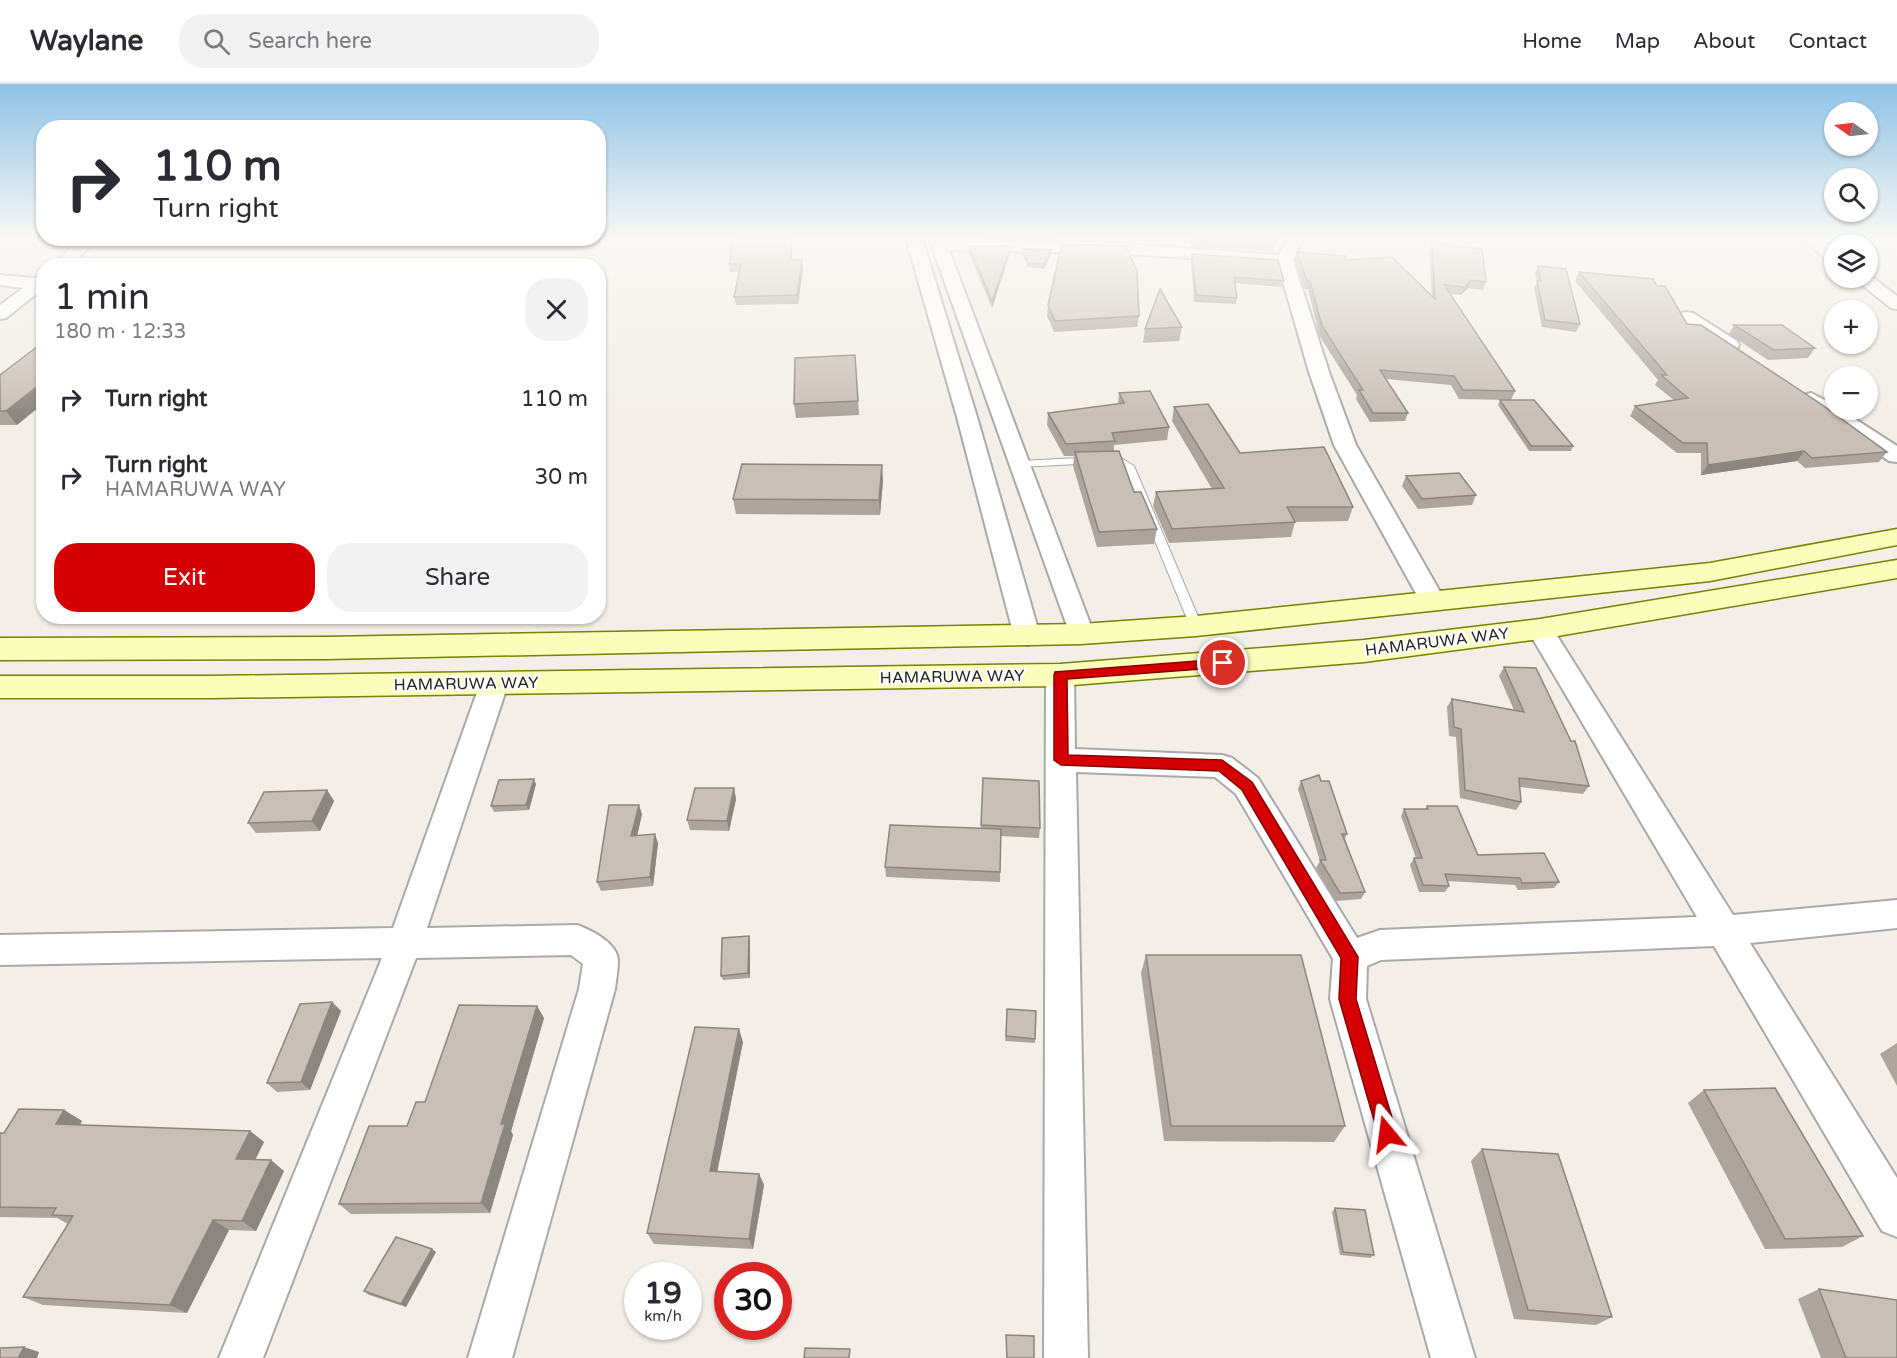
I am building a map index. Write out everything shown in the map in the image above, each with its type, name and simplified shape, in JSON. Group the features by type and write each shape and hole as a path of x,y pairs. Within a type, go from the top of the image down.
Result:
{"main road":[{"path":"0,649 326,648 1081,634 1196,626 1710,572 1897,537"},
{"name":"HAMARUWA WAY","path":"0,687 494,684 1060,675 1364,651 1540,629 1897,569"}],"street":[{"path":"0,314 21,297"},
{"path":"932,297 1027,636"},
{"path":"958,297 1081,634"},
{"path":"1297,297 1346,446 1434,602"},
{"path":"1687,317 1747,357"},
{"path":"1797,390 1897,456"},
{"path":"1540,629 1897,1216"},
{"path":"1060,675 1066,1358"},
{"path":"241,1358 405,943 494,684"},
{"path":"1061,760 1222,766 1247,786 1350,957 1348,999 1453,1358"},
{"path":"1350,957 1380,945 1725,932 1897,914"},
{"path":"0,950 577,940 602,958 597,989 490,1358"}],"lane":[{"path":"1020,464 1119,459 1129,466 1196,626"}],"building":[{"path":"1050,297 1138,297 1139,316 1055,321 1048,305"},
{"path":"1157,297 1165,297 1182,327 1145,329"},
{"path":"1314,297 1452,297 1515,391 1463,390 1454,376 1380,370 1408,413 1373,413 1359,390 1363,390 1322,326"},
{"path":"1540,297 1573,297 1580,324 1545,320"},
{"path":"1601,297 1672,297 1687,324 1701,325 1821,404 1824,406 1824,420 1843,420 1887,452 1812,458 1804,451 1708,465 1707,443 1683,443 1635,406 1688,398 1661,375 1667,375"},
{"path":"1734,325 1782,325 1815,348 1774,350"},
{"path":"36,348 36,387 6,411 0,411 0,375"},
{"path":"855,355 858,401 794,404 795,358"},
{"path":"1150,391 1169,427 1112,433 1115,441 1066,444 1048,413 1124,403 1119,393"},
{"path":"1500,400 1534,400 1573,446 1531,446"},
{"path":"1208,404 1240,453 1324,447 1353,507 1287,507 1295,522 1172,529 1156,492 1224,488 1174,407"},
{"path":"1119,451 1134,492 1141,492 1157,529 1099,532 1075,452"},
{"path":"742,464 882,465 879,500 733,499"},
{"path":"1459,473 1476,495 1422,499 1406,476"},
{"path":"1504,667 1536,668 1571,741 1575,741 1589,786 1519,778 1521,802 1465,790 1461,729 1454,727 1452,699 1524,712"},
{"path":"1319,775 1321,781 1329,781 1347,834 1342,834 1365,892 1340,893 1320,860 1326,860 1301,781"},
{"path":"983,778 1039,781 1040,828 981,825"},
{"path":"534,779 526,805 491,806 499,780"},
{"path":"695,788 734,788 727,821 687,820"},
{"path":"327,790 312,821 248,823 264,792"},
{"path":"609,805 639,805 631,836 655,834 650,877 597,882"},
{"path":"1427,806 1457,806 1478,855 1544,853 1559,882 1522,883 1520,878 1445,874 1449,886 1423,885 1414,858 1422,858 1404,809 1428,809"},
{"path":"890,825 1001,829 1000,872 885,867"},
{"path":"749,936 748,973 721,976 722,938"},
{"path":"1146,955 1301,955 1345,1126 1171,1126"},
{"path":"332,1002 301,1082 267,1083 300,1004"},
{"path":"459,1005 537,1006 501,1124 505,1124 481,1203 339,1204 369,1126 407,1126 416,1102 425,1102"},
{"path":"1007,1009 1036,1011 1035,1039 1006,1036"},
{"path":"695,1027 739,1029 710,1171 759,1174 749,1239 647,1233"},
{"path":"1775,1088 1863,1236 1785,1239 1704,1090"},
{"path":"19,1109 64,1110 56,1124 250,1131 236,1159 271,1160 242,1221 213,1220 170,1305 23,1297 73,1216 52,1215 56,1208 0,1207 0,1133 4,1133"},
{"path":"1482,1149 1558,1154 1612,1317 1528,1310"},
{"path":"1335,1208 1365,1210 1374,1255 1343,1252"},
{"path":"396,1237 432,1249 401,1304 364,1291"},
{"path":"1819,1289 1897,1300 1897,1358 1846,1358"},
{"path":"1006,1335 1034,1336 1034,1358 1007,1358"},
{"path":"24,1347 18,1358 0,1358 0,1348"},
{"path":"805,1348 850,1349 849,1358 804,1358"}],"route":[{"path":"1223,663 1060,675 1061,760 1222,766 1247,786 1350,957 1348,999 1387,1134"}]}
